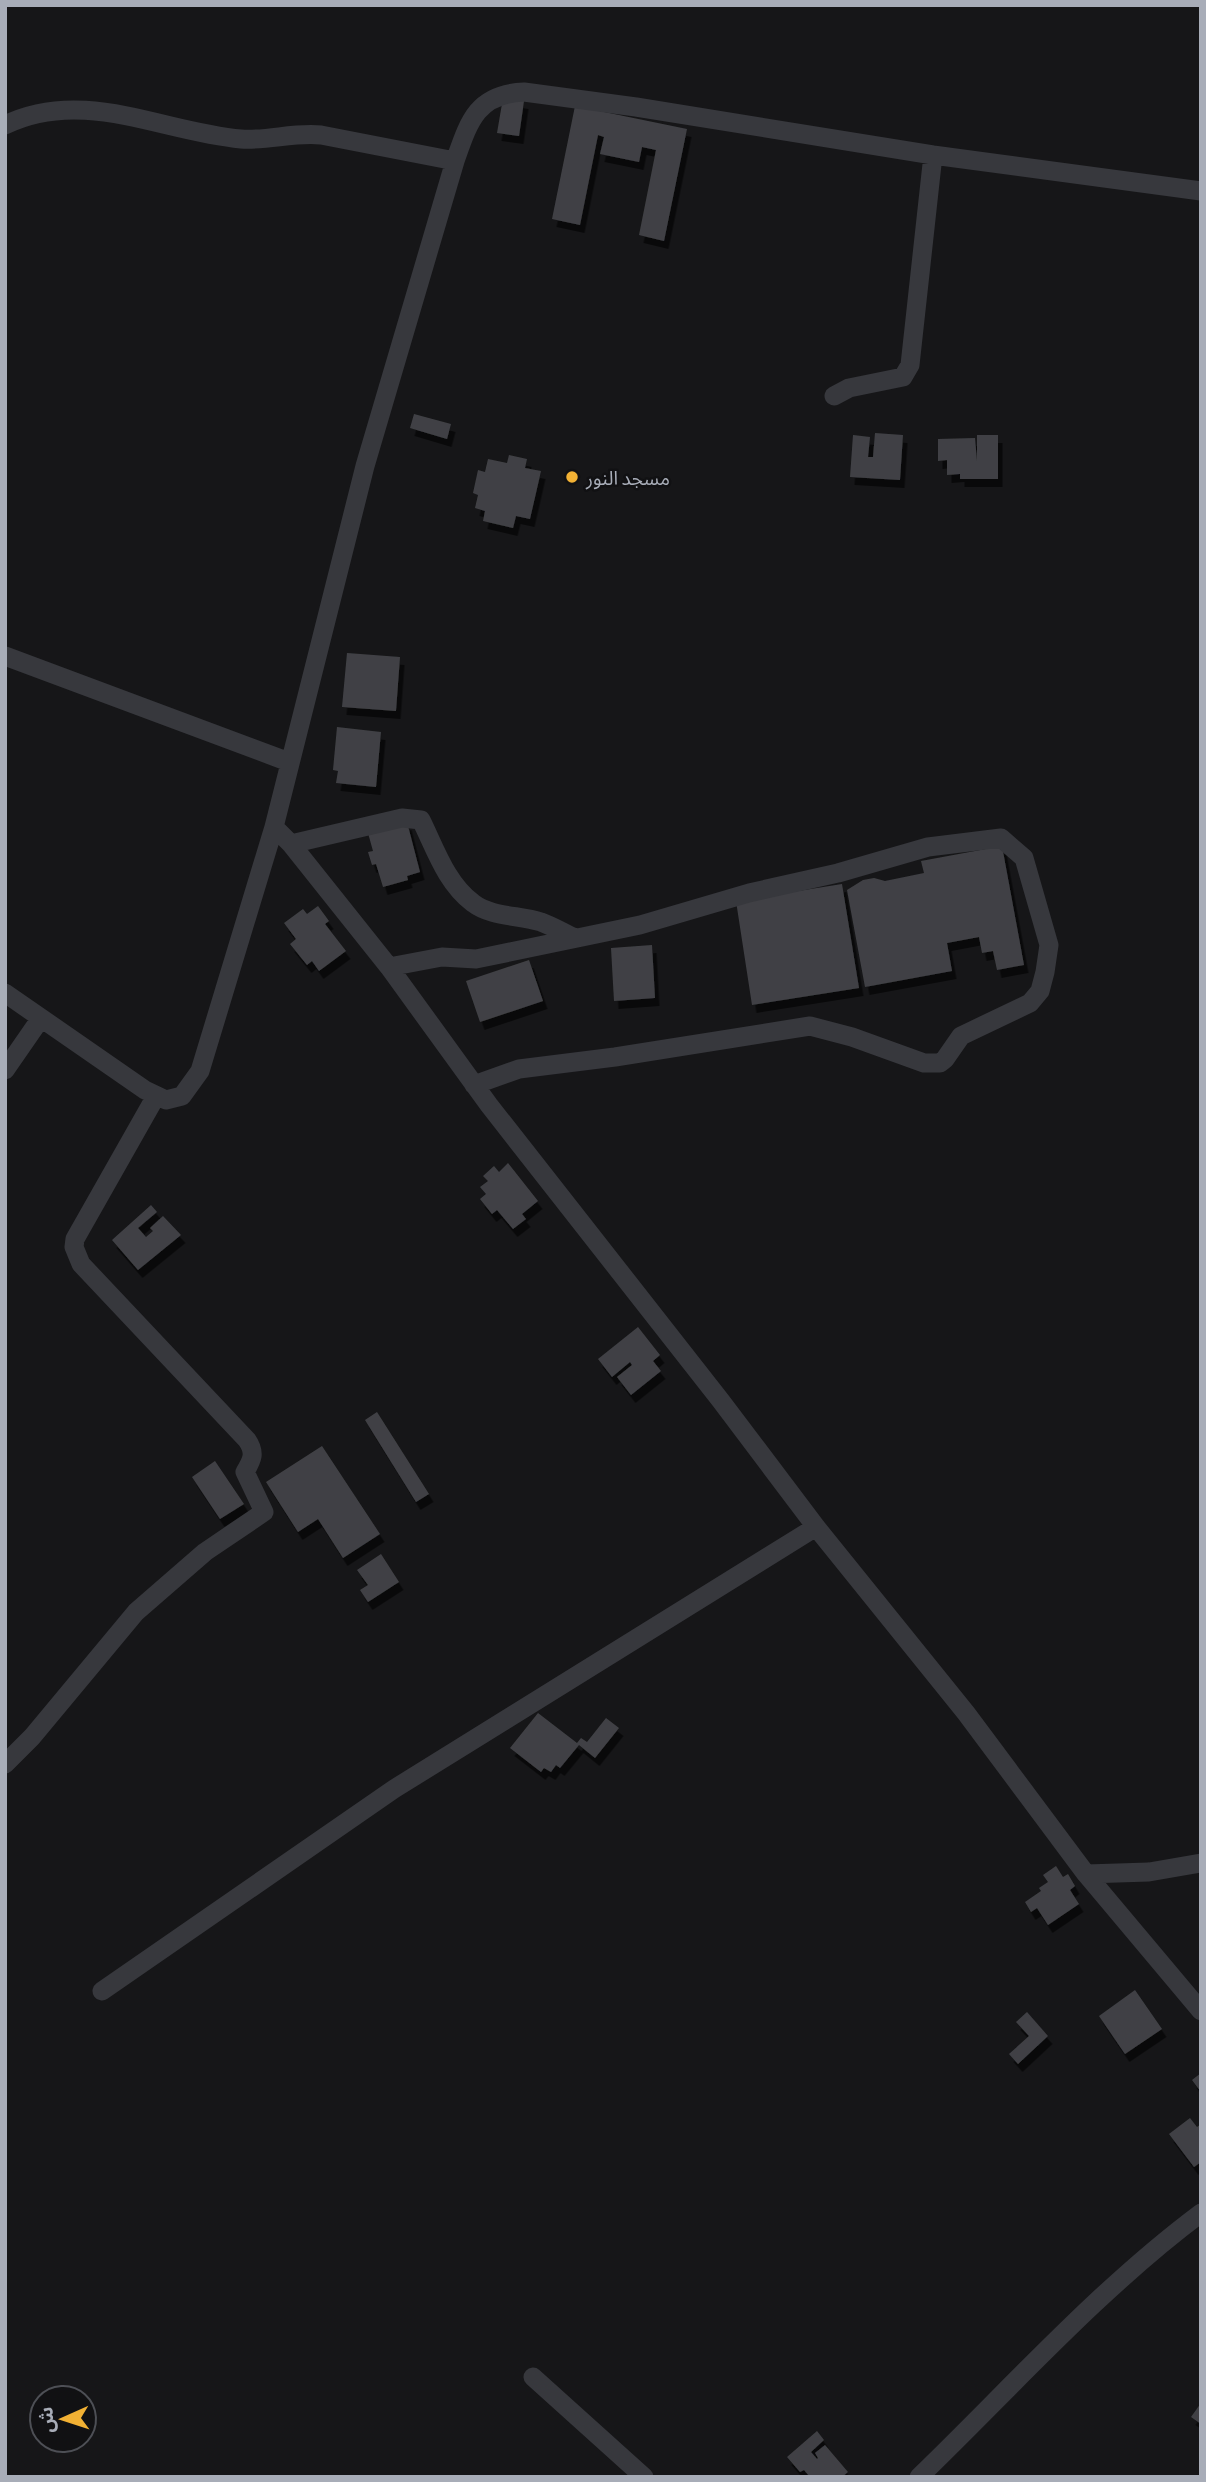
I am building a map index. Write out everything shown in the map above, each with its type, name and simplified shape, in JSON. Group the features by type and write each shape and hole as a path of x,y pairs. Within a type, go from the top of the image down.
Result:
{"street":[{"path":"5,993 156,1096 166,1100 182,1096 200,1071 274,827 365,466 455,161 468,124 479,107 507,93 524,92 636,107 933,155 1201,191"},
{"path":"5,125 40,112 104,111 225,137 267,139 321,135 455,161"},
{"path":"834,396 849,388 903,377 910,365 933,155"},
{"path":"5,656 289,762"},
{"path":"290,844 402,818 421,820 432,848 460,890 474,904 492,912 541,922 575,938"},
{"path":"274,827 389,967 474,1085 816,1527 966,1713 1086,1874 1201,2011"},
{"path":"389,967 432,958 476,958 640,925 749,893 838,873 928,847 1000,838 1024,858 1049,945 1040,991 1030,1003 961,1036 940,1063 924,1063 852,1037 810,1026 519,1069 474,1085"},
{"path":"5,1070 41,1018"},
{"path":"5,1764 32,1737 136,1612 205,1552 264,1512 244,1472 252,1461 253,1453 247,1440 81,1264 74,1247 75,1239 156,1096"},
{"path":"102,1991 394,1789 816,1527"},
{"path":"1086,1874 1149,1872 1201,1863"},
{"path":"919,2477 1068,2329 1168,2238 1201,2213"},
{"path":"533,2377 645,2477"}],"building":[{"path":"503,98 524,101 519,136 497,133"},
{"path":"575,106 687,129 664,241 639,235 656,150 642,147 639,162 600,154 604,137 598,135 580,225 552,219"},
{"path":"414,414 451,424 447,439 410,428"},
{"path":"875,433 903,435 900,480 850,477 853,435 870,437 868,457 873,457"},
{"path":"977,435 998,435 998,479 960,479 960,474 947,475 947,460 938,461 938,439 975,438 977,461"},
{"path":"509,455 527,459 525,468 541,471 530,519 516,516 513,528 483,521 485,511 475,508 478,495 473,493 478,470 485,472 488,459 507,463"},
{"path":"347,653 400,657 396,711 342,707"},
{"path":"337,727 381,732 376,787 336,783 338,771 333,770"},
{"path":"407,822 420,872 407,876 408,880 383,887 376,864 372,865 368,852 373,851 368,833"},
{"path":"1002,846 1024,965 997,970 993,951 982,953 979,937 947,943 952,971 865,987 847,890 863,880 874,878 885,881 924,873 921,861"},
{"path":"842,884 859,988 752,1005 736,901"},
{"path":"318,906 329,921 325,924 346,951 319,971 312,961 307,965 290,944 296,939 284,923 303,909 307,914"},
{"path":"652,945 655,998 614,1001 611,948"},
{"path":"529,960 543,1001 480,1022 466,981"},
{"path":"508,1163 538,1201 522,1214 526,1219 513,1229 497,1210 492,1214 480,1199 486,1194 480,1187 488,1181 483,1176 494,1166 499,1172"},
{"path":"151,1205 157,1212 138,1228 146,1237 153,1231 150,1228 163,1216 181,1235 138,1270 112,1240"},
{"path":"638,1327 660,1355 653,1361 661,1371 631,1395 617,1377 632,1365 630,1362 612,1377 598,1359"},
{"path":"377,1412 429,1494 416,1502 365,1420"},
{"path":"322,1446 380,1534 343,1558 318,1519 298,1532 266,1482"},
{"path":"215,1461 244,1504 220,1519 192,1477"},
{"path":"381,1554 399,1582 368,1602 360,1590 368,1585 357,1570"},
{"path":"538,1713 577,1743 581,1738 587,1742 606,1718 619,1728 595,1758 579,1745 560,1768 556,1765 551,1772 544,1768 541,1772 510,1748"},
{"path":"1056,1866 1063,1877 1068,1874 1075,1886 1070,1890 1079,1904 1048,1925 1037,1908 1031,1912 1025,1902 1041,1891 1039,1888 1048,1882 1043,1875"},
{"path":"1135,1990 1162,2029 1125,2054 1099,2016"},
{"path":"1027,2012 1048,2036 1018,2064 1009,2054 1029,2036 1016,2022"},
{"path":"1201,2073 1201,2092 1192,2080"},
{"path":"1190,2118 1197,2127 1201,2124 1201,2162 1194,2167 1169,2134"},
{"path":"1201,2403 1201,2424 1191,2417"},
{"path":"817,2431 824,2440 811,2452 817,2459 815,2453 825,2445 848,2472 842,2477 810,2477 804,2470 800,2472 787,2457"}],"place":[{"name":"مسجد النور","path":"572,477"}]}
